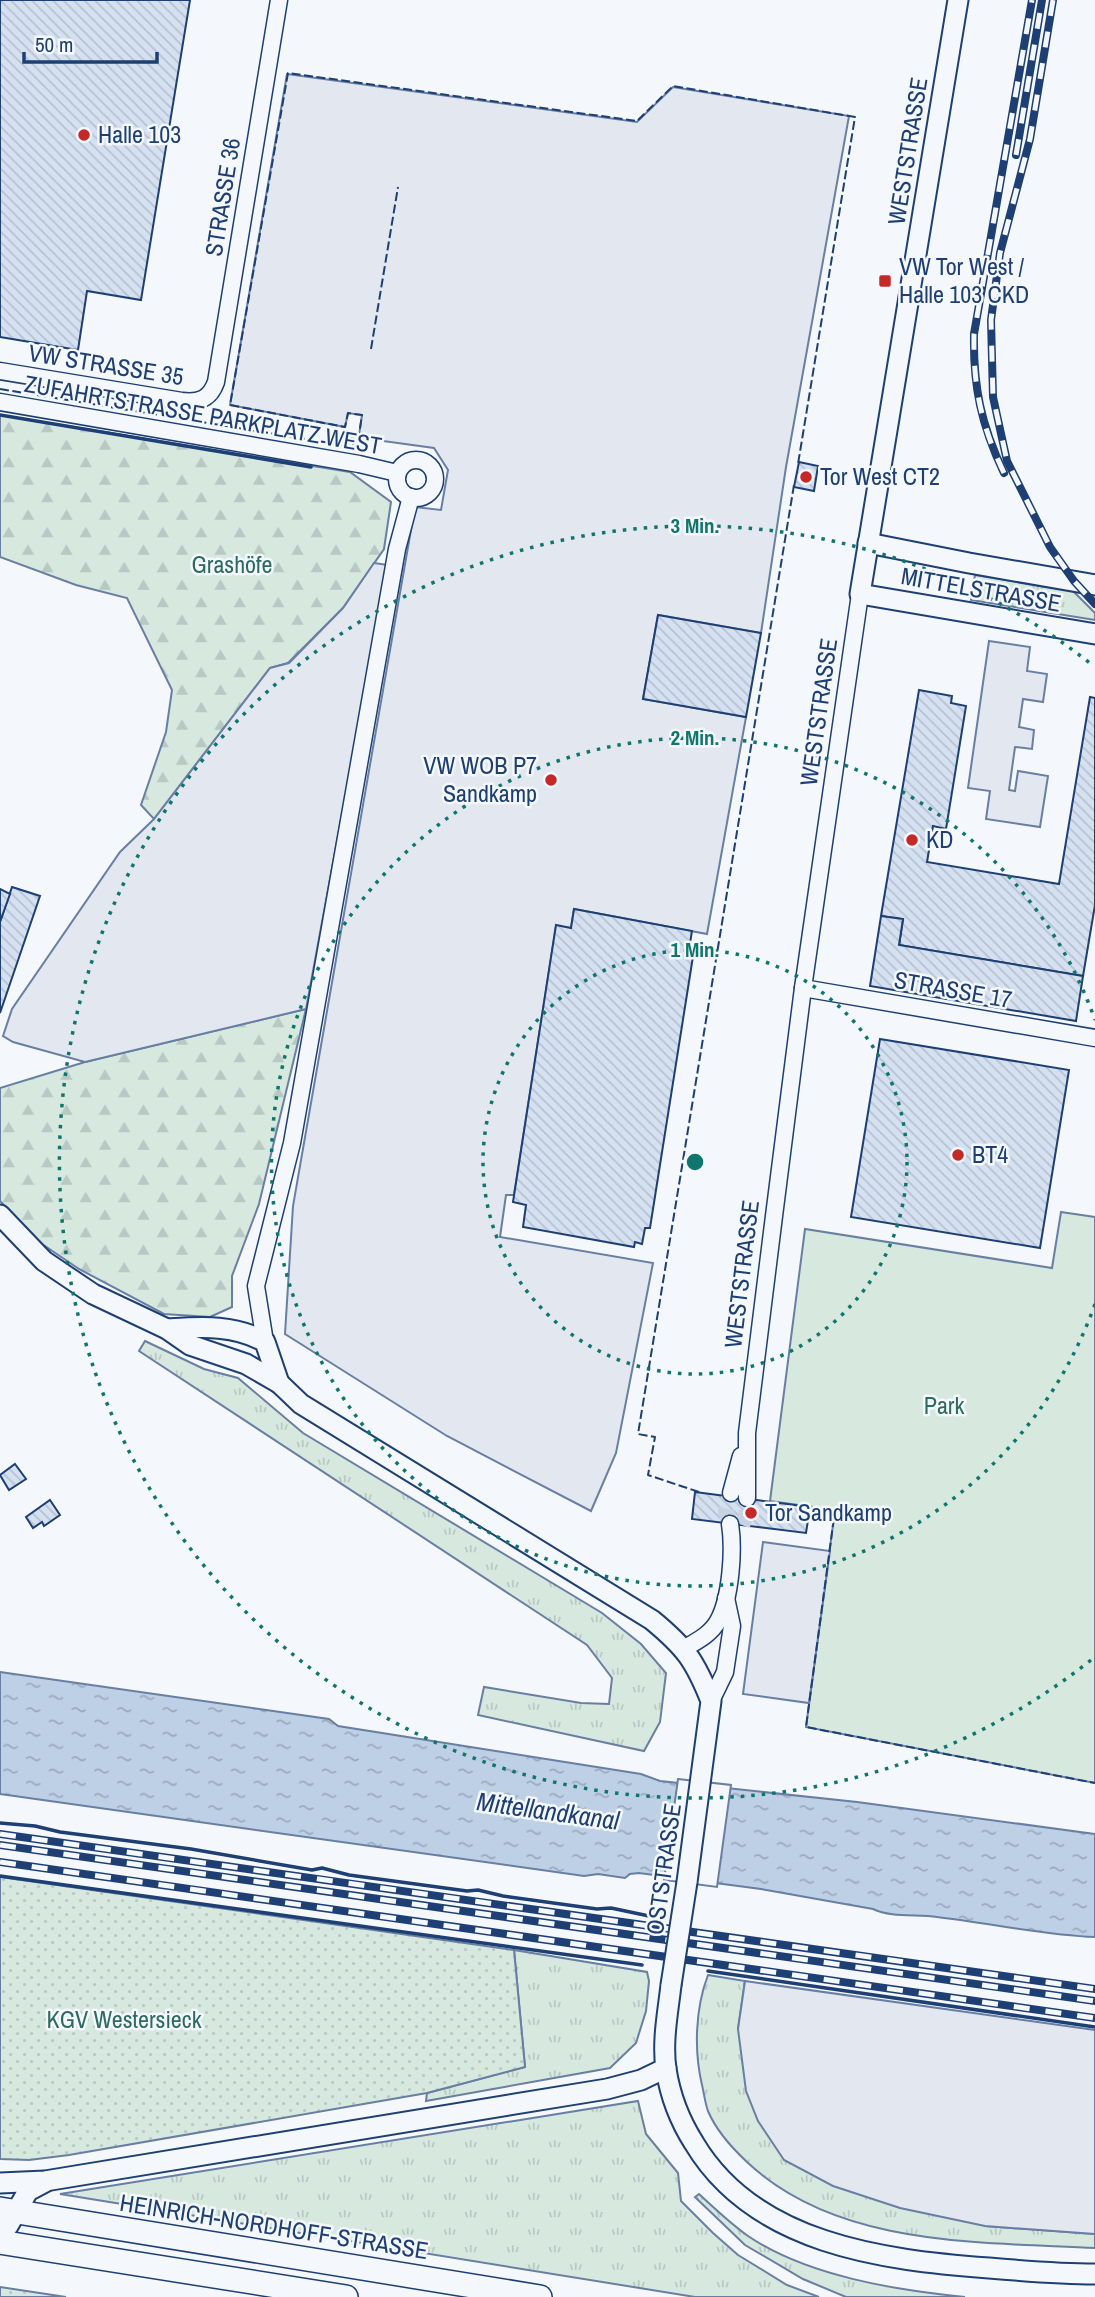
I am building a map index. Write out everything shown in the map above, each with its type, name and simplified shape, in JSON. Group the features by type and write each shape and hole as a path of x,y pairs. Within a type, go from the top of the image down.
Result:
{"main road":[{"name":"HEINRICH-NORDHOFF-STRASSE","path":"8,2210 540,2297"},
{"path":"0,2242 346,2297"}],"street":[{"name":"STRASSE 36","path":"205,399 214,389 216,382 279,0"},
{"name":"WESTSTRASSE","path":"739,1496 803,988 860,594 958,0"},
{"name":"VW STRASSE 35","path":"0,371 182,401 200,402 205,399"},
{"name":"ZUFAHRTSTRASSE PARKPLATZ WEST","path":"0,402 277,449 397,473"},
{"path":"413,459 425,461 433,469 436,480 431,491 422,497 411,497 405,495 398,485 397,473 403,464 413,459"},
{"path":"279,1383 265,1342 256,1286 292,1143 397,549 411,497"},
{"name":"MITTELSTRASSE","path":"868,543 1095,585"},
{"name":"MITTELSTRASSE","path":"860,594 1095,634"},
{"name":"STRASSE 17","path":"803,988 1095,1038"},
{"name":"OSTSTRASSE","path":"0,1215 44,1261 93,1294 167,1329 190,1345 246,1364 279,1383 301,1404 652,1620 685,1648 700,1674 711,1702 671,1985 666,2068 671,2093 686,2131 706,2165 738,2196 768,2216 815,2238 853,2250 902,2260 1095,2274"},
{"path":"167,1329 231,1329 253,1335 265,1342"},
{"path":"685,1648 705,1636 718,1620 726,1595 736,1524"},
{"path":"711,1702 725,1672 732,1626 726,1595"},
{"path":"0,2183 46,2181 607,2089 641,2080 666,2068"},
{"path":"0,2230 8,2226 8,2210 28,2191 46,2181"}],"green space":[{"name":"Grashöfe","path":"0,415 350,472 391,502 384,549 343,608 288,663 270,668 154,819 141,805 166,732 172,690 127,598 76,585 0,557"},
{"path":"975,575 1073,591 1095,613 1095,620 971,600"},
{"path":"306,1009 259,1204 232,1276 232,1307 210,1317 164,1314 79,1269 42,1244 0,1201 0,1088 85,1062"},
{"name":"Park","path":"1061,1212 1095,1217 1095,1783 806,1727 835,1510 770,1501 805,1229 1052,1268"},
{"path":"145,1341 204,1369 238,1378 303,1433 602,1613 641,1644 666,1673 660,1722 644,1751 478,1715 484,1687 581,1703 609,1704 612,1678 587,1645 139,1351"},
{"name":"KGV Westersieck","path":"0,1877 514,1950 525,2067 427,2093 69,2155 29,2160 0,2159"},
{"path":"514,1950 647,1972 649,1981 646,2011 636,2043 610,2068 426,2101 427,2093 525,2067"},
{"path":"708,1975 745,1981 738,2029 985,2226 1095,2234 1095,2248 958,2241 911,2235 866,2225 823,2210 783,2190 736,2151 720,2132 708,2111 699,2072 697,2044 700,2002"},
{"path":"638,2101 646,2134 678,2173 681,2201 738,2255 787,2285 819,2297 695,2297 60,2194"},
{"path":"699,2194 748,2236 797,2261 852,2279 965,2297 846,2297 803,2279 745,2245 695,2197"},
{"path":"0,2287 66,2297 0,2297"}],"shaded area":[{"name":"VW WOB P7 Sandkamp","path":"287,74 637,122 673,87 849,116 786,467 761,633 658,615 643,699 746,717 707,934 574,909 571,928 556,926 514,1195 506,1195 500,1237 653,1263 616,1453 591,1511 447,1436 285,1334 293,1206 415,507 441,510 448,470 434,448 361,438 362,435 359,435 362,415 348,413 345,427 230,405"},
{"path":"374,563 388,565 306,1009 85,1062 13,1042 3,1036 12,1009 120,852 154,819 270,668 289,663 343,608"},
{"path":"989,641 1030,647 1027,671 1047,674 1043,702 1023,699 1019,727 1034,730 1032,749 1015,747 1009,790 1015,791 1018,771 1048,776 1040,827 986,819 990,791 968,788"},
{"path":"763,1542 830,1551 809,1703 743,1694"},
{"path":"745,1981 1095,2030 1095,2234 985,2226 900,2208 833,2186 784,2160 758,2121 746,2091 738,2029"}],"water":[{"name":"Mittellandkanal","path":"0,1672 329,1719 338,1726 641,1774 660,1781 857,1802 1095,1834 1095,1937 937,1917 888,1914 761,1889 639,1873 625,1878 598,1874 584,1876 0,1794"}],"pier":[{"path":"678,1779 731,1785 717,1887 664,1880"}],"building":[{"name":"Halle 103","path":"0,0 190,0 141,300 87,291 78,350 0,337"},
{"path":"357,434 361,435 361,443 357,444 353,443 352,439 353,435"},
{"name":"Tor West CT2","path":"799,462 818,466 814,491 794,487"},
{"path":"658,615 761,633 746,717 643,699"},
{"name":"KD","path":"919,690 952,696 951,703 966,706 946,829 933,826 927,862 1059,884 1090,697 1095,698 1095,905 1083,976 899,945 903,919 881,916"},
{"path":"12,887 40,896 0,1013 0,922"},
{"path":"0,889 10,894 1,919 0,918"},
{"path":"574,909 692,931 689,949 694,950 650,1228 645,1228 642,1244 635,1242 634,1247 523,1227 526,1205 513,1202 556,925 571,928"},
{"path":"881,916 903,919 899,945 1083,976 1076,1021 870,986"},
{"name":"BT4","path":"880,1039 1069,1070 1040,1248 851,1217"},
{"path":"15,1464 26,1479 9,1490 0,1475"},
{"name":"Tor Sandkamp","path":"695,1492 810,1507 806,1533 692,1519"},
{"path":"50,1500 60,1515 44,1526 42,1522 33,1528 26,1517"}],"tunnel":[{"path":"730,1524 726,1511 731,1493"},
{"path":"742,1525 747,1513 747,1498"}],"railway":[{"path":"1004,473 989,438 980,405 975,371 974,334 1032,0"},
{"path":"1016,155 1042,0"},
{"path":"1053,0 1030,139 1000,253 991,320 993,397 1007,461 1050,547 1074,581 1095,604"},
{"path":"0,1834 1095,1989"},
{"path":"0,1845 1095,2001"},
{"path":"0,1862 1095,2018"}],"fence":[{"path":"0,389 355,447 354,434 359,435 362,415 348,413 345,427 230,405 288,73 637,121 673,86 855,117 798,464"},
{"path":"371,349 398,187"},
{"path":"699,1492 648,1475 655,1437 638,1434 794,485"},
{"path":"806,1506 835,1510 806,1727 1095,1783"}],"wall":[{"path":"0,415 311,467"},
{"path":"0,1823 191,1849 312,1870 322,1868 349,1875 467,1891 478,1890 597,1909 611,1908 649,1916"},
{"path":"0,1876 642,1965"},
{"path":"708,1971 1095,2027"}],"place":[{"name":"Halle 103","path":"84,135"},
{"name":"VW Tor West / Halle 103 CKD","path":"885,281"},
{"name":"Tor West CT2","path":"806,477"},
{"name":"VW WOB P7 Sandkamp","path":"551,780"},
{"name":"KD","path":"912,840"},
{"name":"BT4","path":"958,1155"},
{"name":"Tor Sandkamp","path":"751,1513"}]}
